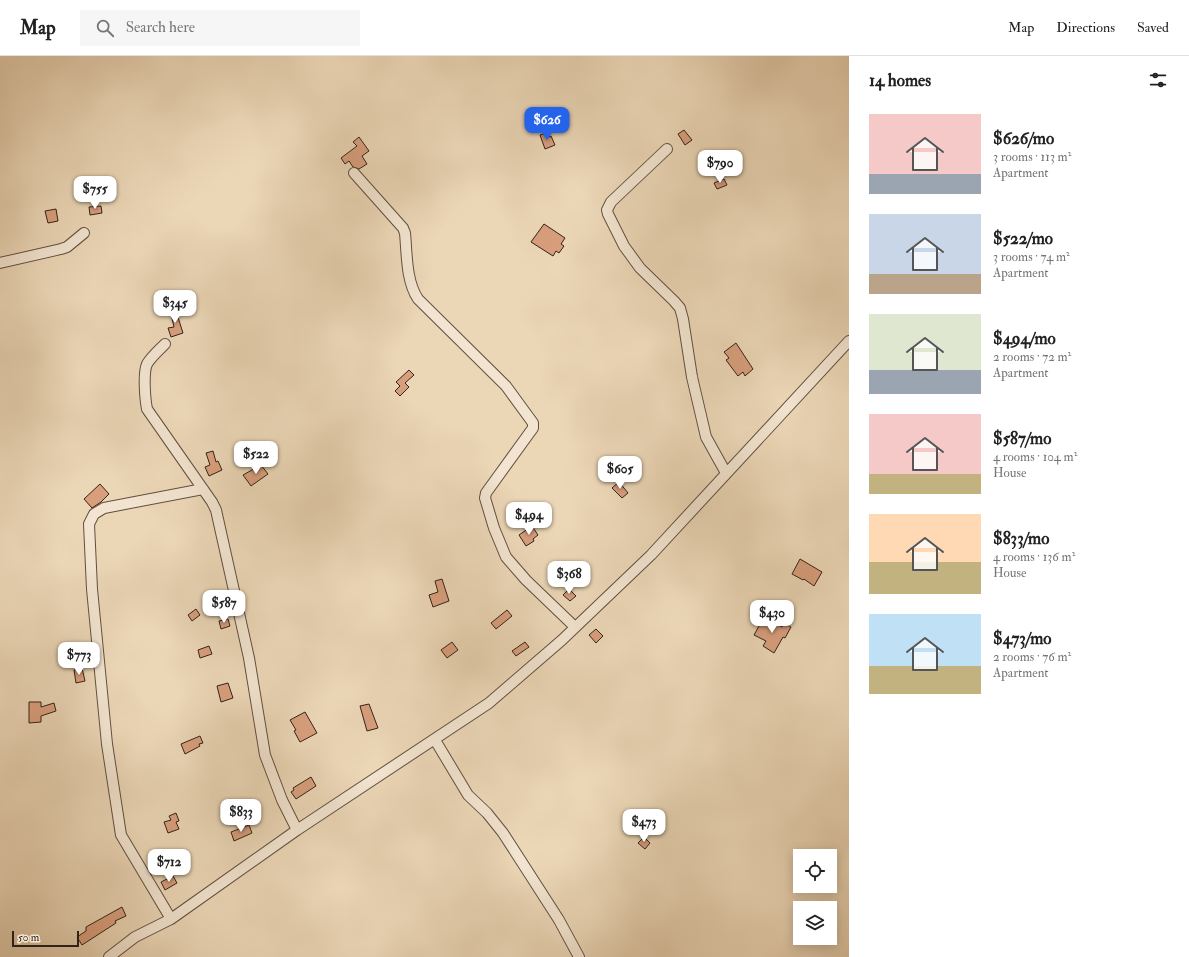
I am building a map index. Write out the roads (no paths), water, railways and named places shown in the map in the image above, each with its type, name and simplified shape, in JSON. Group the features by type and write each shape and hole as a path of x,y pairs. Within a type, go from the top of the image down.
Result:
{"street":[{"path":"667,149 612,202 607,210 624,246 640,268 680,308 692,377 706,437 726,473"},
{"path":"354,172 403,228 405,233 410,280 413,291 418,300 506,386 533,423 533,428 486,493 485,498 494,528 506,557 526,580 575,627"},
{"path":"0,263 67,247 84,233"},
{"path":"109,957 135,937 171,919 297,830 489,703 575,627 651,555 849,341"},
{"path":"165,344 148,363 146,370 145,401 147,409 216,510 248,658 265,755 282,800 297,830"},
{"path":"171,919 121,836 107,744 92,589 89,524 94,514 104,508 203,489"},
{"path":"435,740 468,795 487,813 503,833 559,920 579,957"}]}
